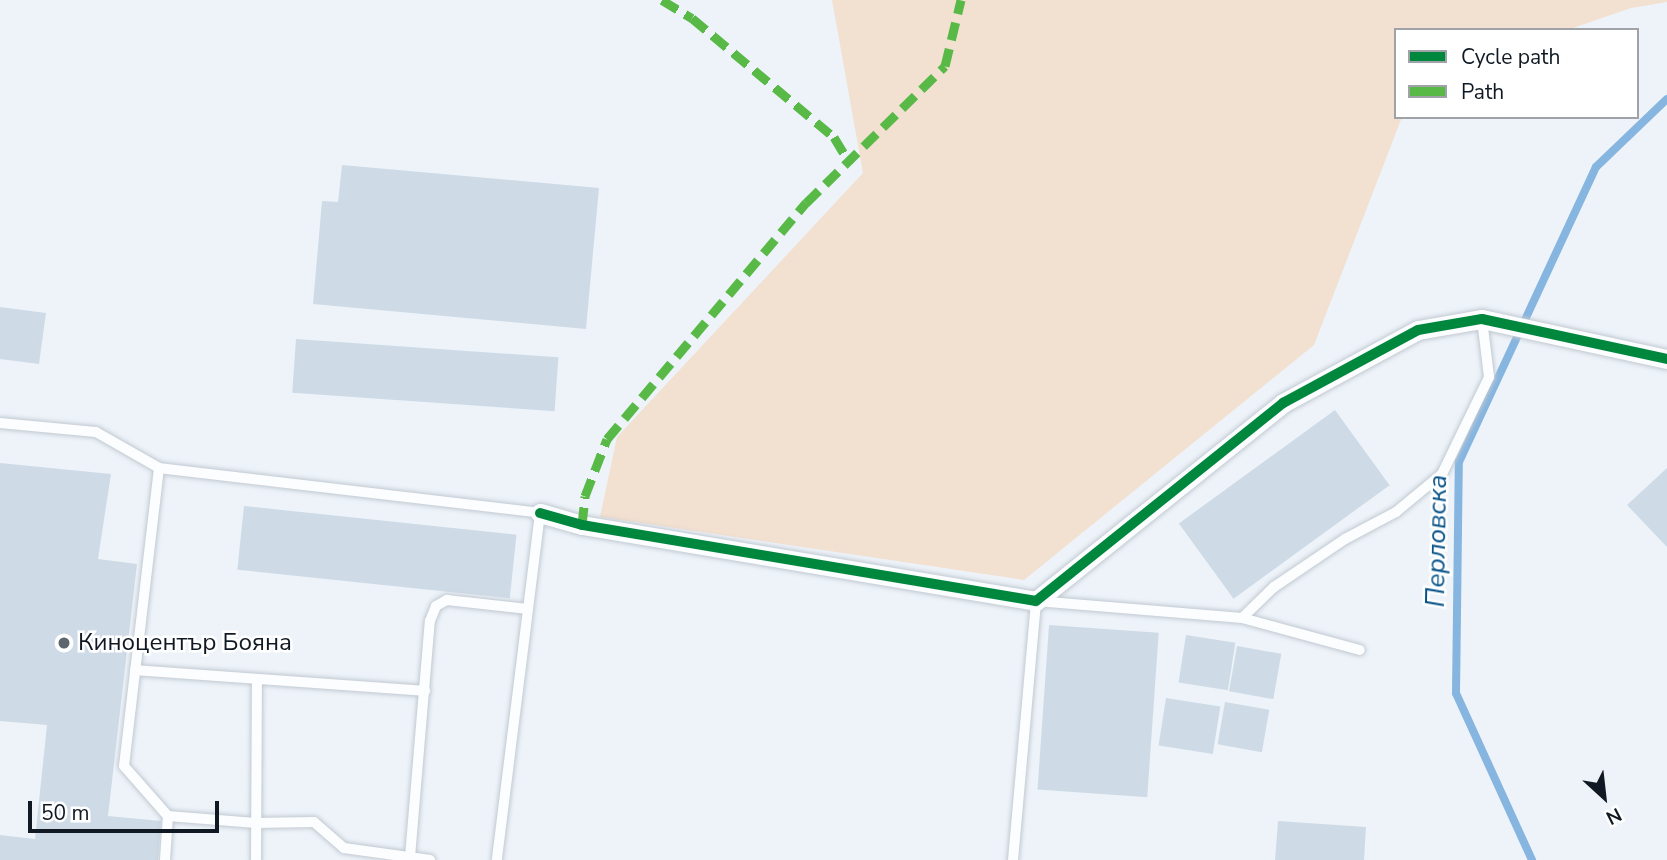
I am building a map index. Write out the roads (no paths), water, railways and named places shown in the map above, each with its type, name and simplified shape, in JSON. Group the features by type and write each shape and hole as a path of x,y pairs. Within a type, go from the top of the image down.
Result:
{"street":[{"path":"540,513 582,525 1037,601 1283,403 1418,330 1482,318 1667,359"}],"lane":[{"path":"1242,618 1274,587 1345,539 1396,512 1442,474 1489,377 1482,318"},
{"path":"0,423 96,432 159,468 540,513 497,860"},
{"path":"159,468 124,766 168,816 256,823 314,822 344,848 430,860"},
{"path":"410,857 430,621 436,606 447,600 528,609"},
{"path":"1013,860 1037,601 1242,618 1360,650"},
{"path":"135,670 425,691"},
{"path":"256,860 257,678"},
{"path":"165,860 168,816"}],"waterway":[{"name":"Перловска","path":"1532,860 1456,693 1459,462 1596,167 1667,99"}],"place":[{"name":"Киноцентър Бояна","path":"64,643"}]}
